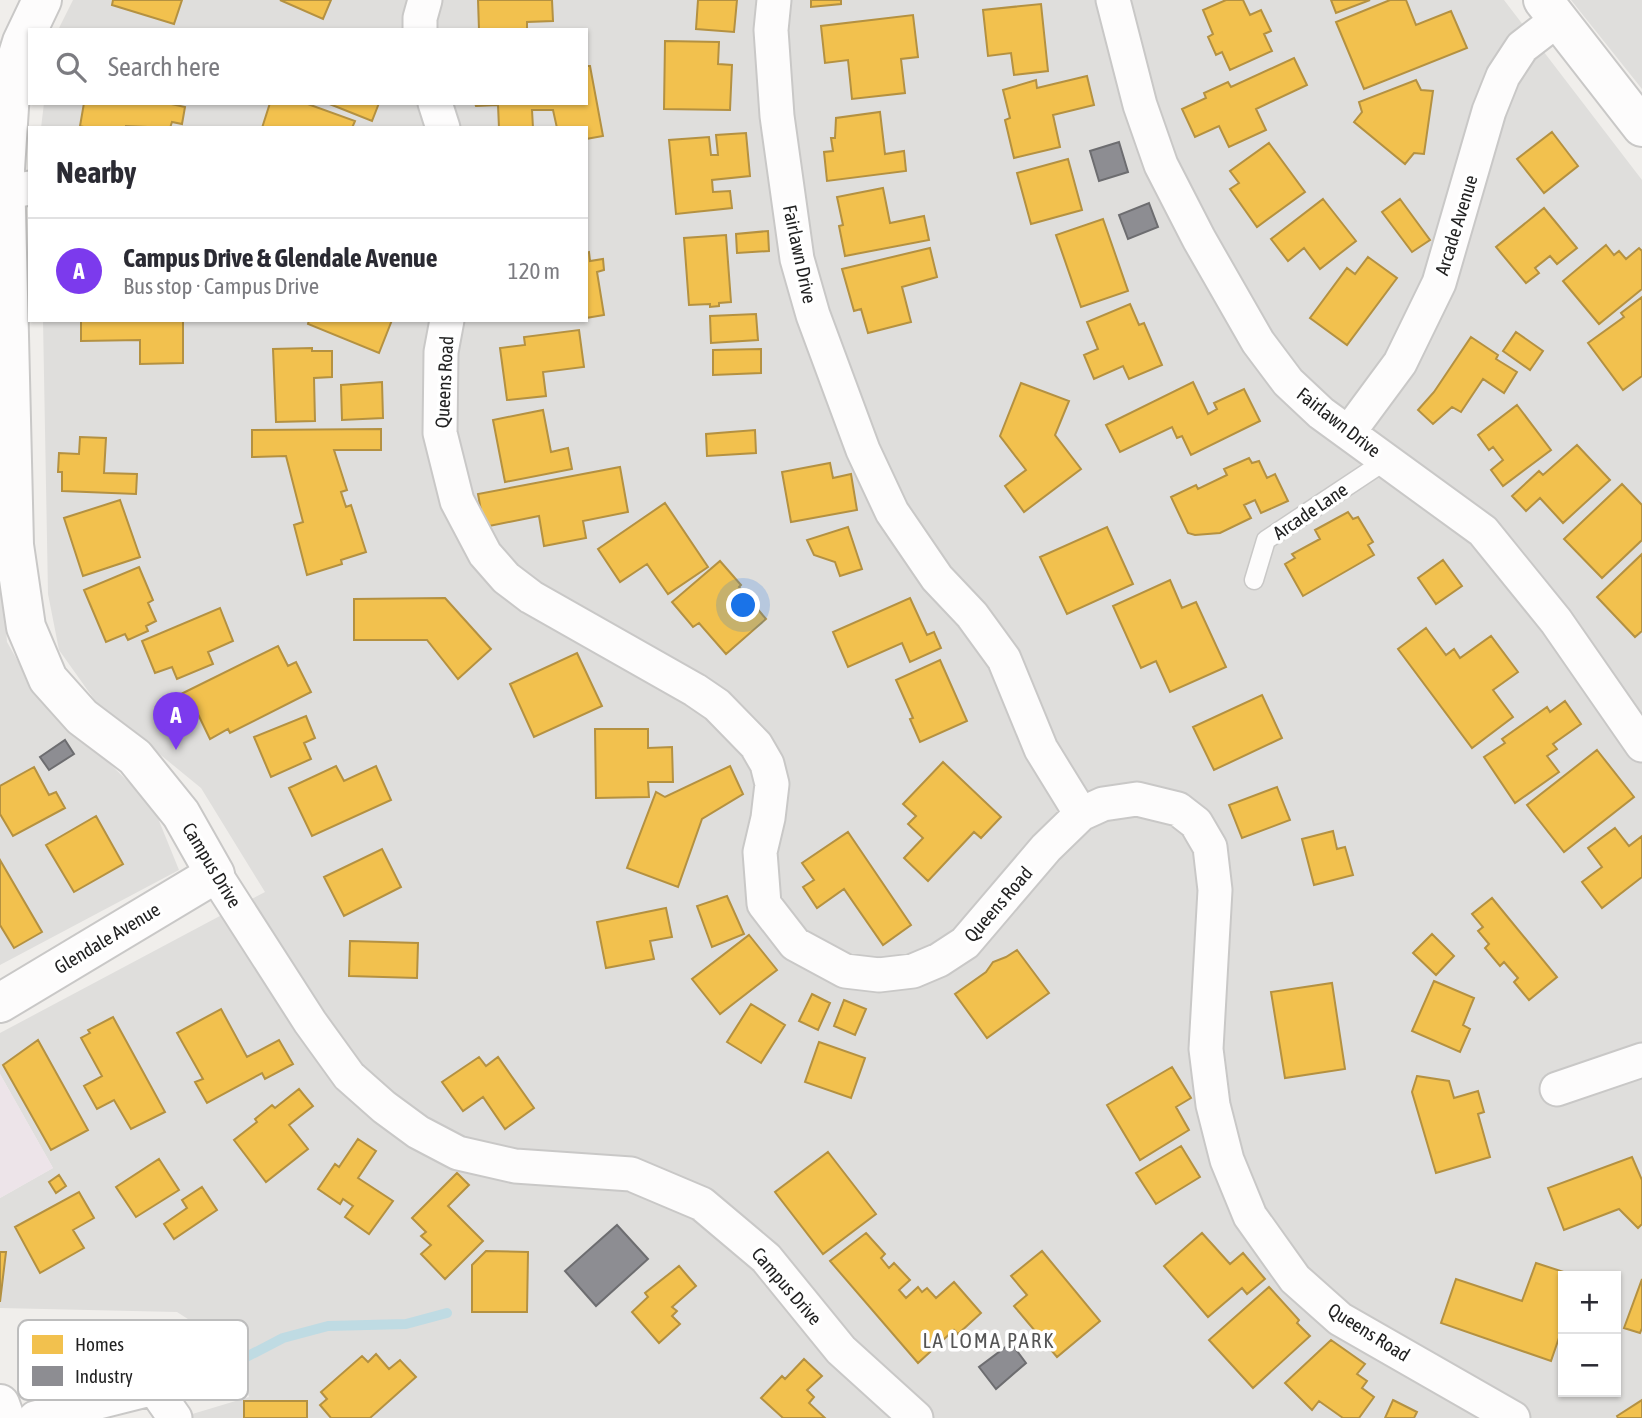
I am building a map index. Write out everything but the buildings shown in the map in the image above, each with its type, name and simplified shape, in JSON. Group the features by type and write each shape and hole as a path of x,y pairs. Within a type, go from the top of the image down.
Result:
{"street":[{"name":"Campus Drive","path":"29,28 42,0"},
{"path":"420,28 425,0"},
{"name":"Fairlawn Drive","path":"774,0 771,30 777,116 797,259 813,314 863,450 892,512 937,578 971,615 1004,659 1041,749 1081,814"},
{"name":"Fairlawn Drive","path":"1113,0 1140,105 1161,165 1199,239 1258,342 1289,382 1321,413 1388,459 1483,531 1556,621 1642,744"},
{"path":"1550,10 1642,127"},
{"name":"Arcade Avenue","path":"1349,432 1400,363 1439,283 1489,111 1503,76 1550,10"},
{"name":"Campus Drive","path":"28,29 11,76 5,169 12,193 14,545 26,627 48,679 82,717 135,757 181,814 215,874 310,1023 349,1076 384,1107 418,1132 458,1153 515,1166 631,1174 702,1204 766,1258 841,1350 916,1418"},
{"path":"436,105 442,126"},
{"name":"Queens Road","path":"447,322 442,352 440,433 457,501 469,528 485,554 506,578 522,591 695,690 716,705 756,745 767,764 772,785 760,852 764,904 795,944 845,971 878,975 914,971 939,960 965,943 1046,848 1081,814 1103,804 1137,799 1178,809 1196,823 1210,847 1215,890 1206,1049 1213,1105 1227,1160 1250,1216 1295,1279 1340,1319 1513,1418"},
{"name":"Glendale Avenue","path":"0,1003 215,874"},
{"path":"1558,1088 1642,1060"},
{"path":"35,1418 106,1400"},
{"path":"162,1400 175,1418"},
{"path":"0,1404 5,1418"}],"lane":[{"name":"Arcade Lane","path":"1254,580 1266,540 1388,459"}],"shaded area":[{"path":"73,0 1504,0 1642,180 1642,1418 179,1418 239,1400 248,1400 248,1320 189,1320 177,1312 0,1308 0,1198 53,1168 0,1074 0,1033 265,892 201,788 96,702 59,650 48,594 43,322 588,322 588,126 41,126 44,105 588,105 588,28 59,28"},
{"path":"1571,0 1642,0 1642,89"},
{"path":"0,554 7,642 41,702 153,806 179,870 0,965"},
{"path":"0,1074 53,1168 0,1198"}],"waterway":[{"path":"248,1356 283,1338 328,1326 406,1324 447,1313"}],"place":[{"name":"Campus Drive & Glendale Avenue","path":"176,750"}],"district":[{"name":"LA LOMA PARK","path":"989,1341"}]}
